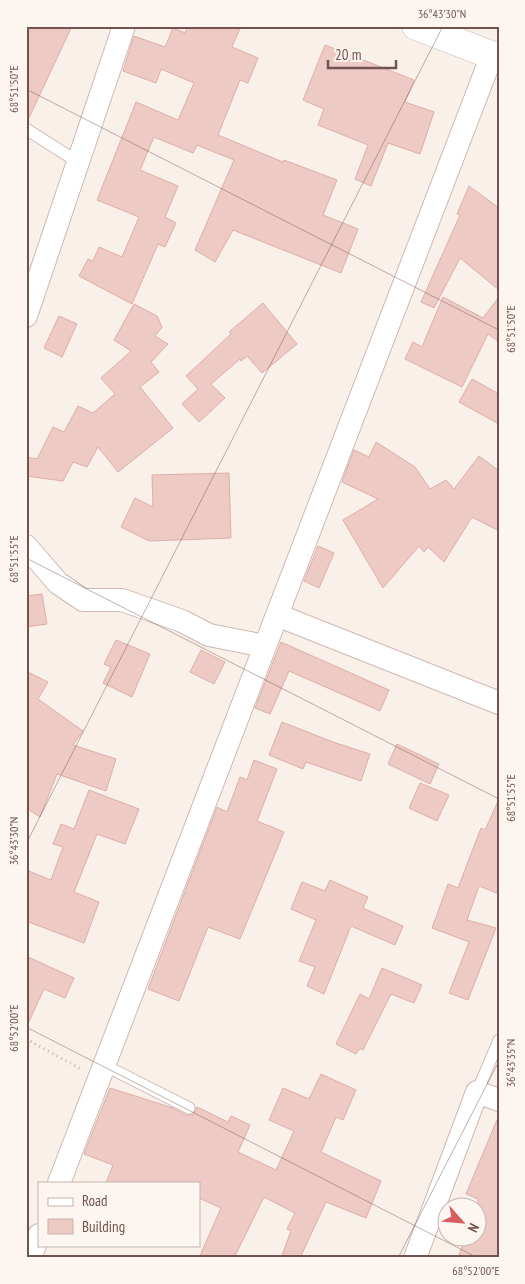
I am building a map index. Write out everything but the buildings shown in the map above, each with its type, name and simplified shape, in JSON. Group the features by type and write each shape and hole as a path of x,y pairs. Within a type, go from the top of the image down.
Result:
{"street":[{"path":"26,316 32,286 78,162 124,26"},
{"path":"59,1182 265,646 495,56 416,26"},
{"path":"26,546 58,582 83,600 122,600 182,620 209,635 265,646"},
{"path":"277,615 499,703"},
{"path":"414,1258 477,1092 499,1100"},
{"path":"30,1258 38,1238"}],"lane":[{"path":"26,129 78,162"},
{"path":"477,1092 499,1040"},
{"path":"101,1072 189,1108"}],"path":[{"path":"26,1039 101,1072"}]}
